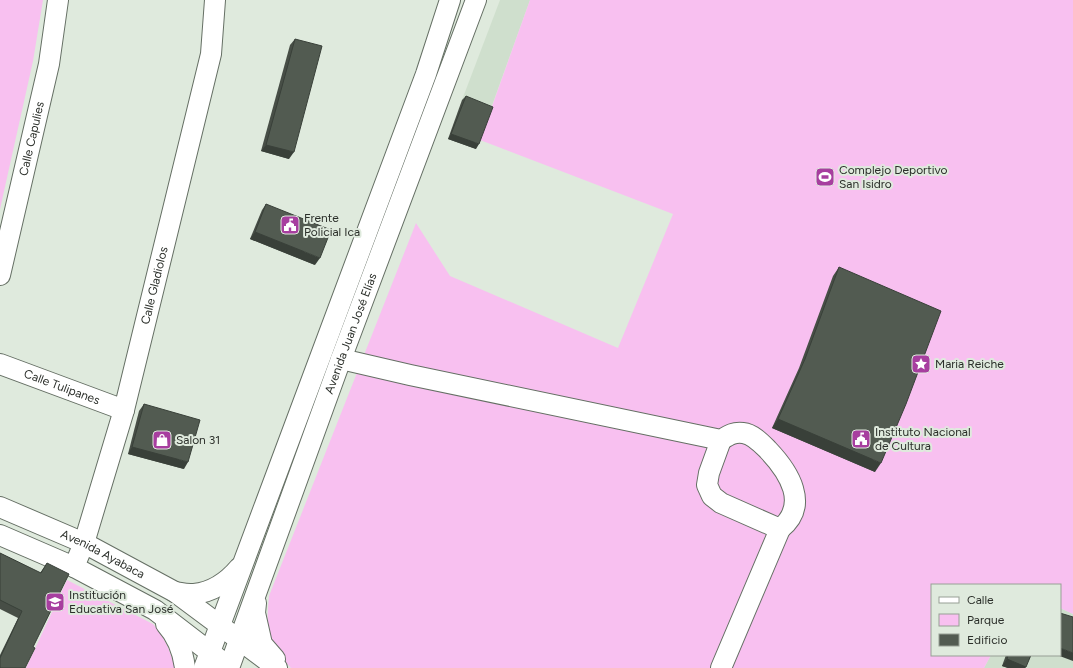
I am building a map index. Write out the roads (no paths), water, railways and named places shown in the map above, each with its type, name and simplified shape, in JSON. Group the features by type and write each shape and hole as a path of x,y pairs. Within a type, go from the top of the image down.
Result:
{"street":[{"name":"Calle Capulies","path":"0,276 49,64 58,0"},
{"name":"Calle Gladiolos","path":"74,566 84,543 124,410 211,54 215,0"},
{"name":"Avenida Juan José Elías","path":"207,660 426,74 450,0"},
{"name":"Avenida Juan José Elías","path":"230,668 342,359 476,0"},
{"path":"342,359 410,375 721,440"},
{"name":"Calle Tulipanes","path":"0,364 124,410"},
{"path":"721,668 780,529 788,522 793,512 795,500 793,487 787,472 760,442 745,433 731,434 721,440 709,473 707,485 712,496 721,503 780,529"},
{"name":"Avenida Ayabaca","path":"0,507 84,543 176,592 277,668"},
{"name":"Avenida Ayabaca","path":"0,535 74,566 155,610 207,660 230,668"},
{"path":"176,592 194,594 207,591 230,578 243,563"},
{"path":"258,589 255,613 262,644 283,668"},
{"path":"155,610 168,626 177,641 184,659 185,668"}],"place":[{"name":"Complejo Deportivo San Isidro","path":"825,177"},
{"name":"Frente Policial Ica","path":"290,225"},
{"name":"Maria Reiche","path":"921,364"},
{"name":"Instituto Nacional de Cultura","path":"861,439"},
{"name":"Salon 31","path":"162,440"},
{"name":"Institución Educativa San José","path":"55,602"}]}
